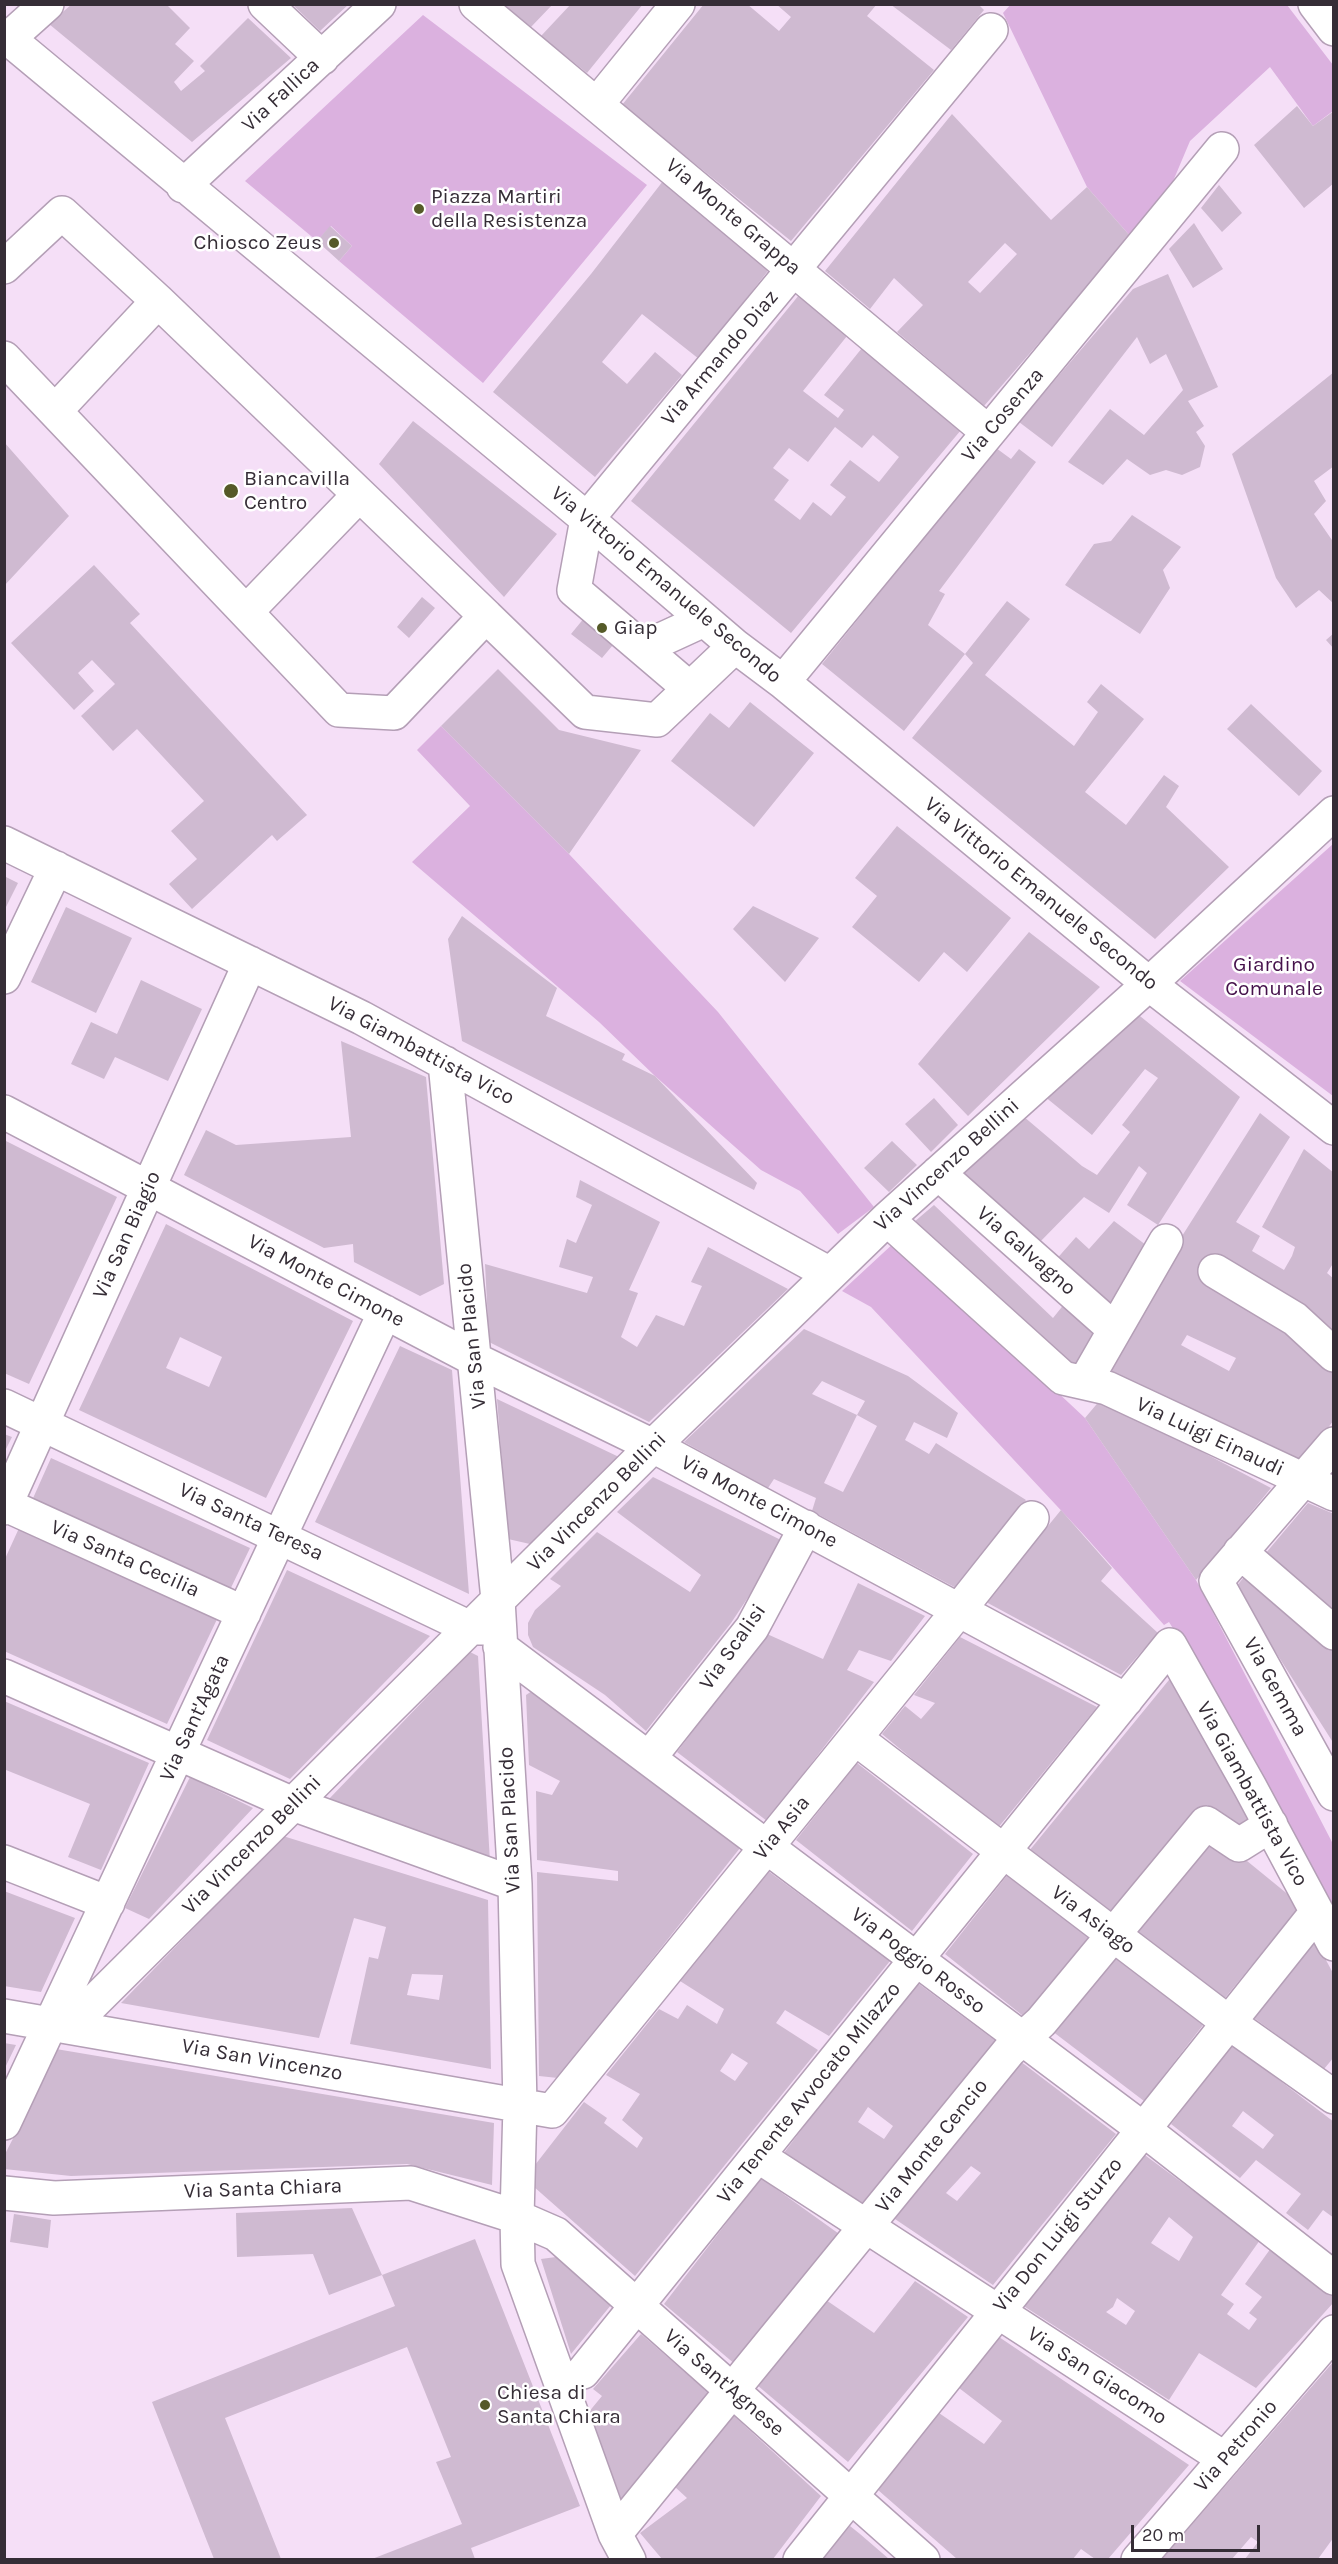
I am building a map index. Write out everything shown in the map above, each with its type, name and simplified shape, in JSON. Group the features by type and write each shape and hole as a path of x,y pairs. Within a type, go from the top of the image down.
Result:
{"street":[{"path":"7,37 47,4"},
{"path":"265,4 322,58"},
{"name":"Via Fallica","path":"183,186 380,4"},
{"name":"Via Monte Grappa","path":"476,4 988,432"},
{"path":"597,104 678,4"},
{"path":"1315,4 1334,29"},
{"name":"Via Armando Diaz","path":"587,519 991,30"},
{"name":"Via Vittorio Emanuele Secondo","path":"7,37 183,186 587,519 735,646 783,682 1149,984 1334,1128"},
{"name":"Via Cosenza","path":"783,682 1222,148"},
{"path":"4,267 62,213 158,301 585,712 657,720 735,646"},
{"path":"56,410 158,301"},
{"path":"4,358 56,410 339,710 394,713 486,616"},
{"path":"246,612 359,495"},
{"path":"587,519 574,590 689,688"},
{"path":"643,648 704,620"},
{"name":"Via Vincenzo Bellini","path":"51,2024 89,2007 293,1804 492,1626 653,1446 887,1219 1149,984 1334,813"},
{"name":"Via Giambattista Vico","path":"4,843 363,1018 830,1274"},
{"path":"4,977 56,868"},
{"name":"Via San Biagio","path":"5,1507 250,963"},
{"name":"Via San Placido","path":"445,1063 474,1359 492,1626 514,1884 520,2105 518,2264 622,2547"},
{"name":"Via Monte Cimone","path":"4,1112 474,1359 653,1446 1126,1700"},
{"name":"Via Galvagno","path":"938,1173 1114,1329"},
{"name":"Via Luigi Einaudi","path":"887,1219 1063,1378 1107,1389 1334,1494"},
{"path":"1085,1383 1166,1241"},
{"path":"1215,1271 1295,1319 1334,1355"},
{"name":"Via Sant'Agata","path":"4,2123 386,1312"},
{"name":"Via Santa Teresa","path":"4,1406 280,1536 492,1626"},
{"path":"1334,1443 1240,1552 1334,1633"},
{"name":"Via Santa Cecilia","path":"5,1507 244,1613"},
{"name":"Via Asia","path":"520,2105 552,2112 1032,1518"},
{"name":"Via Scalisi","path":"649,1758 752,1628 806,1527"},
{"name":"Via Gemma","path":"1240,1552 1216,1581 1334,1794"},
{"name":"Via Poggio Rosso","path":"492,1626 649,1758 1143,2129 1334,2278"},
{"name":"Via Giambattista Vico","path":"1170,1645 1334,1944"},
{"name":"Via Tenente Avvocato Milazzo","path":"583,2372 1170,1645"},
{"path":"4,1676 293,1804 514,1884"},
{"name":"Via Asiago","path":"855,1738 1228,2022 1334,2097"},
{"name":"Via Monte Cencio","path":"622,2547 732,2390 1002,2060 1041,2022 1206,1823 1239,1845 1270,1825"},
{"path":"4,1862 108,1902"},
{"name":"Via Don Luigi Sturzo","path":"800,2559 1317,1912"},
{"name":"Via San Vincenzo","path":"4,2016 520,2105"},
{"name":"Via San Giacomo","path":"758,2156 1225,2459"},
{"name":"Via Santa Chiara","path":"4,2193 54,2198 411,2183 517,2217"},
{"name":"Via Sant'Agnese","path":"517,2217 556,2234 923,2559"},
{"name":"Via Petronio","path":"1138,2559 1334,2332"}],"green space":[{"path":"1011,4 1287,5 1333,65 1333,111 1313,126 1270,67 1190,141 1171,186 1131,237 1087,187 1003,13"},
{"name":"Piazza Martiri della Resistenza","path":"423,15 647,185 483,383 339,261 352,246 331,226 317,241 245,181"},
{"path":"441,726 569,854 718,1012 874,1207 838,1234 800,1191 761,1170 655,1076 599,1022 412,862 470,806 417,750"},
{"name":"Giardino Comunale","path":"1333,844 1333,1096 1180,981"},
{"path":"896,1241 1085,1418 1196,1580 1333,1844 1333,1924 1192,1659 1169,1622 1164,1625 1084,1535 871,1307 842,1291"}],"building":[{"path":"72,4 166,4 190,28 175,44 194,61 174,82 181,91 205,71 200,66 248,18 291,58 192,142 49,24"},
{"path":"292,4 349,4 320,31"},
{"path":"503,4 553,4 531,27"},
{"path":"571,4 643,4 587,73 541,36"},
{"path":"704,4 747,4 779,31 791,17 776,4 877,4 867,16 934,70 791,241 622,105"},
{"path":"890,4 978,4 984,10 951,50"},
{"path":"1297,106 1313,126 1334,111 1334,183 1304,208 1254,145"},
{"path":"952,114 1051,220 1087,187 1131,237 984,406 897,332 923,305 894,278 870,309 825,271","holes":["1005,243 1017,254 980,293 968,282"]},
{"path":"663,181 771,267 699,359 642,314 602,362 627,384 655,352 682,375 595,477 493,392 591,274"},
{"path":"1219,185 1242,213 1222,232 1201,208"},
{"path":"1194,223 1223,269 1193,288 1169,249"},
{"name":"Chiosco Zeus","path":"330,226 352,246 339,261 317,241"},
{"path":"1168,274 1218,387 1188,401 1204,426 1196,432 1205,446 1200,467 1182,475 1166,470 1150,475 1127,459 1103,485 1068,462 1110,409 1144,435 1183,390 1166,354 1150,364 1137,337 1052,447 1019,422 1133,289"},
{"path":"799,295 847,336 803,391 838,418 844,410 824,395 862,348 961,430 791,633 631,501","holes":["835,427 862,448 873,435 899,457 879,482 850,460 830,485 846,497 831,516 813,502 800,520 774,500 789,480 773,468 789,448 808,462"]},
{"path":"1334,372 1334,466 1314,481 1326,501 1314,514 1334,543 1334,604 1319,590 1296,608 1276,578 1232,454"},
{"path":"413,421 557,534 504,597 379,464"},
{"path":"4,442 69,516 4,586"},
{"path":"996,448 1011,459 1019,449 1036,462 939,591 945,594 928,625 965,654 904,731 822,664"},
{"path":"1132,515 1181,547 1163,570 1170,588 1140,634 1065,585 1094,544 1111,541"},
{"path":"94,565 140,614 130,623 307,815 277,841 272,835 192,909 169,884 197,859 171,831 204,801 137,729 113,751 81,716 115,684 92,660 78,673 94,691 74,710 11,643"},
{"path":"603,595 634,620 602,658 571,634"},
{"path":"422,597 435,608 409,638 397,627"},
{"path":"1007,601 1030,619 985,675 1074,746 1098,712 1087,702 1101,684 1144,719 1085,792 1126,825 1164,775 1179,786 1166,807 1229,867 1155,939 912,738 973,663 965,654"},
{"path":"1334,633 1334,649 1326,640"},
{"path":"498,669 559,730 641,750 569,854 441,726"},
{"path":"750,702 814,753 754,827 671,761 710,713 729,728"},
{"path":"1251,704 1322,771 1299,796 1227,729"},
{"path":"897,826 1011,918 967,972 944,952 919,982 852,927 877,896 855,878"},
{"path":"4,876 18,883 4,911"},
{"path":"753,906 819,938 785,982 733,929"},
{"path":"66,907 132,938 96,1013 31,982"},
{"path":"462,916 557,988 546,1016 625,1054 622,1060 655,1076 757,1183 754,1190 462,1041 448,939"},
{"path":"1029,932 1100,987 968,1116 918,1064"},
{"path":"141,980 202,1009 168,1081 115,1057 104,1079 71,1064 91,1022 117,1034"},
{"path":"1135,1012 1240,1097 1158,1225 1127,1205 1147,1173 1139,1166 1109,1213 1084,1197 1037,1245 961,1174 1023,1116 1082,1166 1097,1175 1130,1132 1122,1125 1158,1078 1145,1069 1092,1135 1044,1096"},
{"path":"341,1041 426,1077 444,1284 420,1296 354,1262 353,1244 324,1248 184,1175 206,1130 236,1145 351,1137"},
{"path":"934,1098 958,1125 931,1152 905,1124"},
{"path":"1260,1113 1290,1137 1236,1222 1260,1236 1252,1251 1284,1270 1292,1256 1295,1247 1262,1227 1304,1149 1334,1173 1334,1262 1327,1273 1334,1279 1334,1329 1326,1337 1334,1369 1334,1420 1301,1462 1099,1367","holes":["1187,1335 1236,1358 1229,1371 1181,1345"]},
{"path":"4,1140 117,1197 29,1384 4,1373"},
{"path":"892,1141 917,1165 889,1192 864,1168"},
{"path":"580,1180 660,1222 629,1290 638,1293 621,1337 637,1347 656,1315 684,1326 702,1286 691,1282 708,1247 788,1289 649,1422 489,1342 485,1264 587,1293 593,1277 559,1267 567,1239 576,1243 592,1205 576,1197"},
{"path":"934,1205 1053,1318 1065,1303 1096,1333 1075,1371 907,1228"},
{"path":"1114,1221 1146,1245 1109,1313 1054,1262 1076,1237 1089,1249"},
{"path":"166,1224 353,1321 266,1498 79,1410","holes":["180,1337 222,1357 209,1387 166,1368"]},
{"path":"804,1329 908,1376 958,1413 947,1438 914,1422 905,1440 929,1454 936,1443 1026,1500 958,1589 812,1511 816,1498 774,1479 768,1488 684,1442","holes":["822,1381 865,1401 857,1415 812,1394","857,1415 877,1426 843,1492 824,1483"]},
{"path":"400,1346 452,1370 469,1594 315,1522"},
{"path":"497,1399 619,1457 530,1544 508,1539"},
{"path":"1101,1399 1271,1488 1196,1580 1085,1418"},
{"path":"4,1434 12,1437 4,1453"},
{"path":"51,1458 250,1548 228,1594 30,1505"},
{"path":"653,1477 785,1542 731,1623 646,1731 605,1695 533,1647 528,1635 528,1623 535,1610 561,1586 550,1579 597,1532 690,1592 701,1575 617,1512"},
{"path":"1308,1503 1334,1514 1334,1620 1260,1560"},
{"path":"1061,1510 1112,1568 1101,1581 1158,1633 1121,1675 986,1602"},
{"path":"20,1526 220,1613 167,1724 4,1651 4,1561"},
{"path":"287,1570 430,1636 290,1779 207,1740"},
{"path":"1249,1571 1334,1648 1334,1744 1235,1588"},
{"path":"858,1583 925,1616 891,1661 859,1650 847,1670 874,1682 767,1821 677,1752 767,1634 823,1659"},
{"path":"960,1637 1097,1707 997,1829 882,1734 905,1706 921,1719 935,1703 914,1695"},
{"path":"470,1652 478,1656 490,1862 329,1799"},
{"path":"1173,1675 1255,1823 1241,1835 1207,1805 1111,1919 1029,1851"},
{"path":"532,1691 740,1848 558,2078 539,2076 537,1872 618,1881 618,1871 537,1860 536,1791 552,1795 560,1781 529,1765 526,1695"},
{"path":"4,1701 149,1763 101,1870 68,1857 90,1804 6,1770 4,1774"},
{"path":"857,1763 973,1854 912,1931 796,1840"},
{"path":"190,1777 253,1808 149,1919 125,1908"},
{"path":"1214,1834 1301,1905 1220,2004 1132,1933"},
{"path":"283,1836 488,1900 491,2069 350,2044 369,1957 378,1959 386,1927 354,1918 319,2038 121,2003","holes":["412,1974 443,1975 439,2000 407,1995"]},
{"path":"768,1871 890,1961 829,2036 785,2010 776,2023 818,2050 635,2276 533,2186 535,2165 584,2102 607,2118 604,2123 637,2148 643,2138 622,2120 640,2094 606,2075 659,2009 678,2019 687,2005 717,2024 724,2009 680,1981","holes":["732,2053 748,2063 735,2081 720,2071"]},
{"path":"1009,1873 1092,1938 1027,2019 945,1954"},
{"path":"4,1891 75,1918 41,1992 4,1986"},
{"path":"1313,1936 1334,1975 1334,2057 1324,2069 1254,2018"},
{"path":"1111,1954 1203,2025 1144,2101 1052,2031"},
{"path":"915,1981 1001,2045 866,2205 783,2154","holes":["868,2107 893,2126 884,2139 858,2122"]},
{"path":"4,2043 16,2045 4,2070"},
{"path":"1232,2044 1334,2122 1334,2218 1323,2210 1308,2230 1286,2213 1301,2194 1256,2160 1240,2178 1171,2124","holes":["1243,2111 1274,2135 1263,2149 1232,2126"]},
{"path":"56,2049 494,2123 492,2185 407,2164 71,2176 4,2169 4,2156"},
{"path":"1016,2058 1116,2134 993,2285 889,2215","holes":["971,2166 981,2173 957,2201 946,2193"]},
{"path":"1142,2153 1260,2240 1221,2295 1234,2304 1227,2314 1249,2330 1257,2319 1249,2313 1262,2297 1245,2284 1271,2248 1334,2295 1334,2302 1256,2388 1199,2353 1169,2400 1022,2305","holes":["1169,2217 1193,2237 1179,2261 1151,2243","1117,2298 1135,2311 1126,2325 1106,2312 1113,2307"]},
{"path":"761,2178 842,2236 736,2365 664,2304"},
{"path":"352,2208 382,2275 329,2295 313,2254 237,2257 236,2213"},
{"path":"14,2214 51,2220 48,2248 10,2242"},
{"name":"Chiesa di Santa Chiara","path":"475,2239 580,2506 471,2548 475,2559 372,2559 462,2524 436,2462 451,2457 407,2347 225,2418 281,2559 214,2559 152,2402 395,2306 382,2275"},
{"path":"556,2257 611,2305 571,2354 541,2259"},
{"path":"915,2281 968,2317 848,2462 757,2385 826,2300 874,2333"},
{"path":"641,2334 711,2395 622,2501 588,2413 602,2396 593,2389"},
{"path":"999,2337 1189,2465 1108,2559 1095,2559 1081,2549 1073,2559 957,2559 878,2490 939,2413 984,2444 1002,2421 959,2388"},
{"path":"1334,2361 1334,2537 1318,2559 1245,2559 1258,2542 1251,2537 1232,2559 1162,2559"},
{"path":"733,2415 821,2496 773,2559 662,2559 640,2533 687,2498 675,2487"},
{"path":"850,2526 860,2534 889,2559 822,2559"}],"place":[{"name":"Piazza Martiri della Resistenza","path":"419,209"},
{"name":"Chiosco Zeus","path":"334,243"},
{"name":"Biancavilla Centro","path":"231,491"},
{"name":"Giap","path":"602,628"},
{"name":"Chiesa di Santa Chiara","path":"485,2405"}]}
